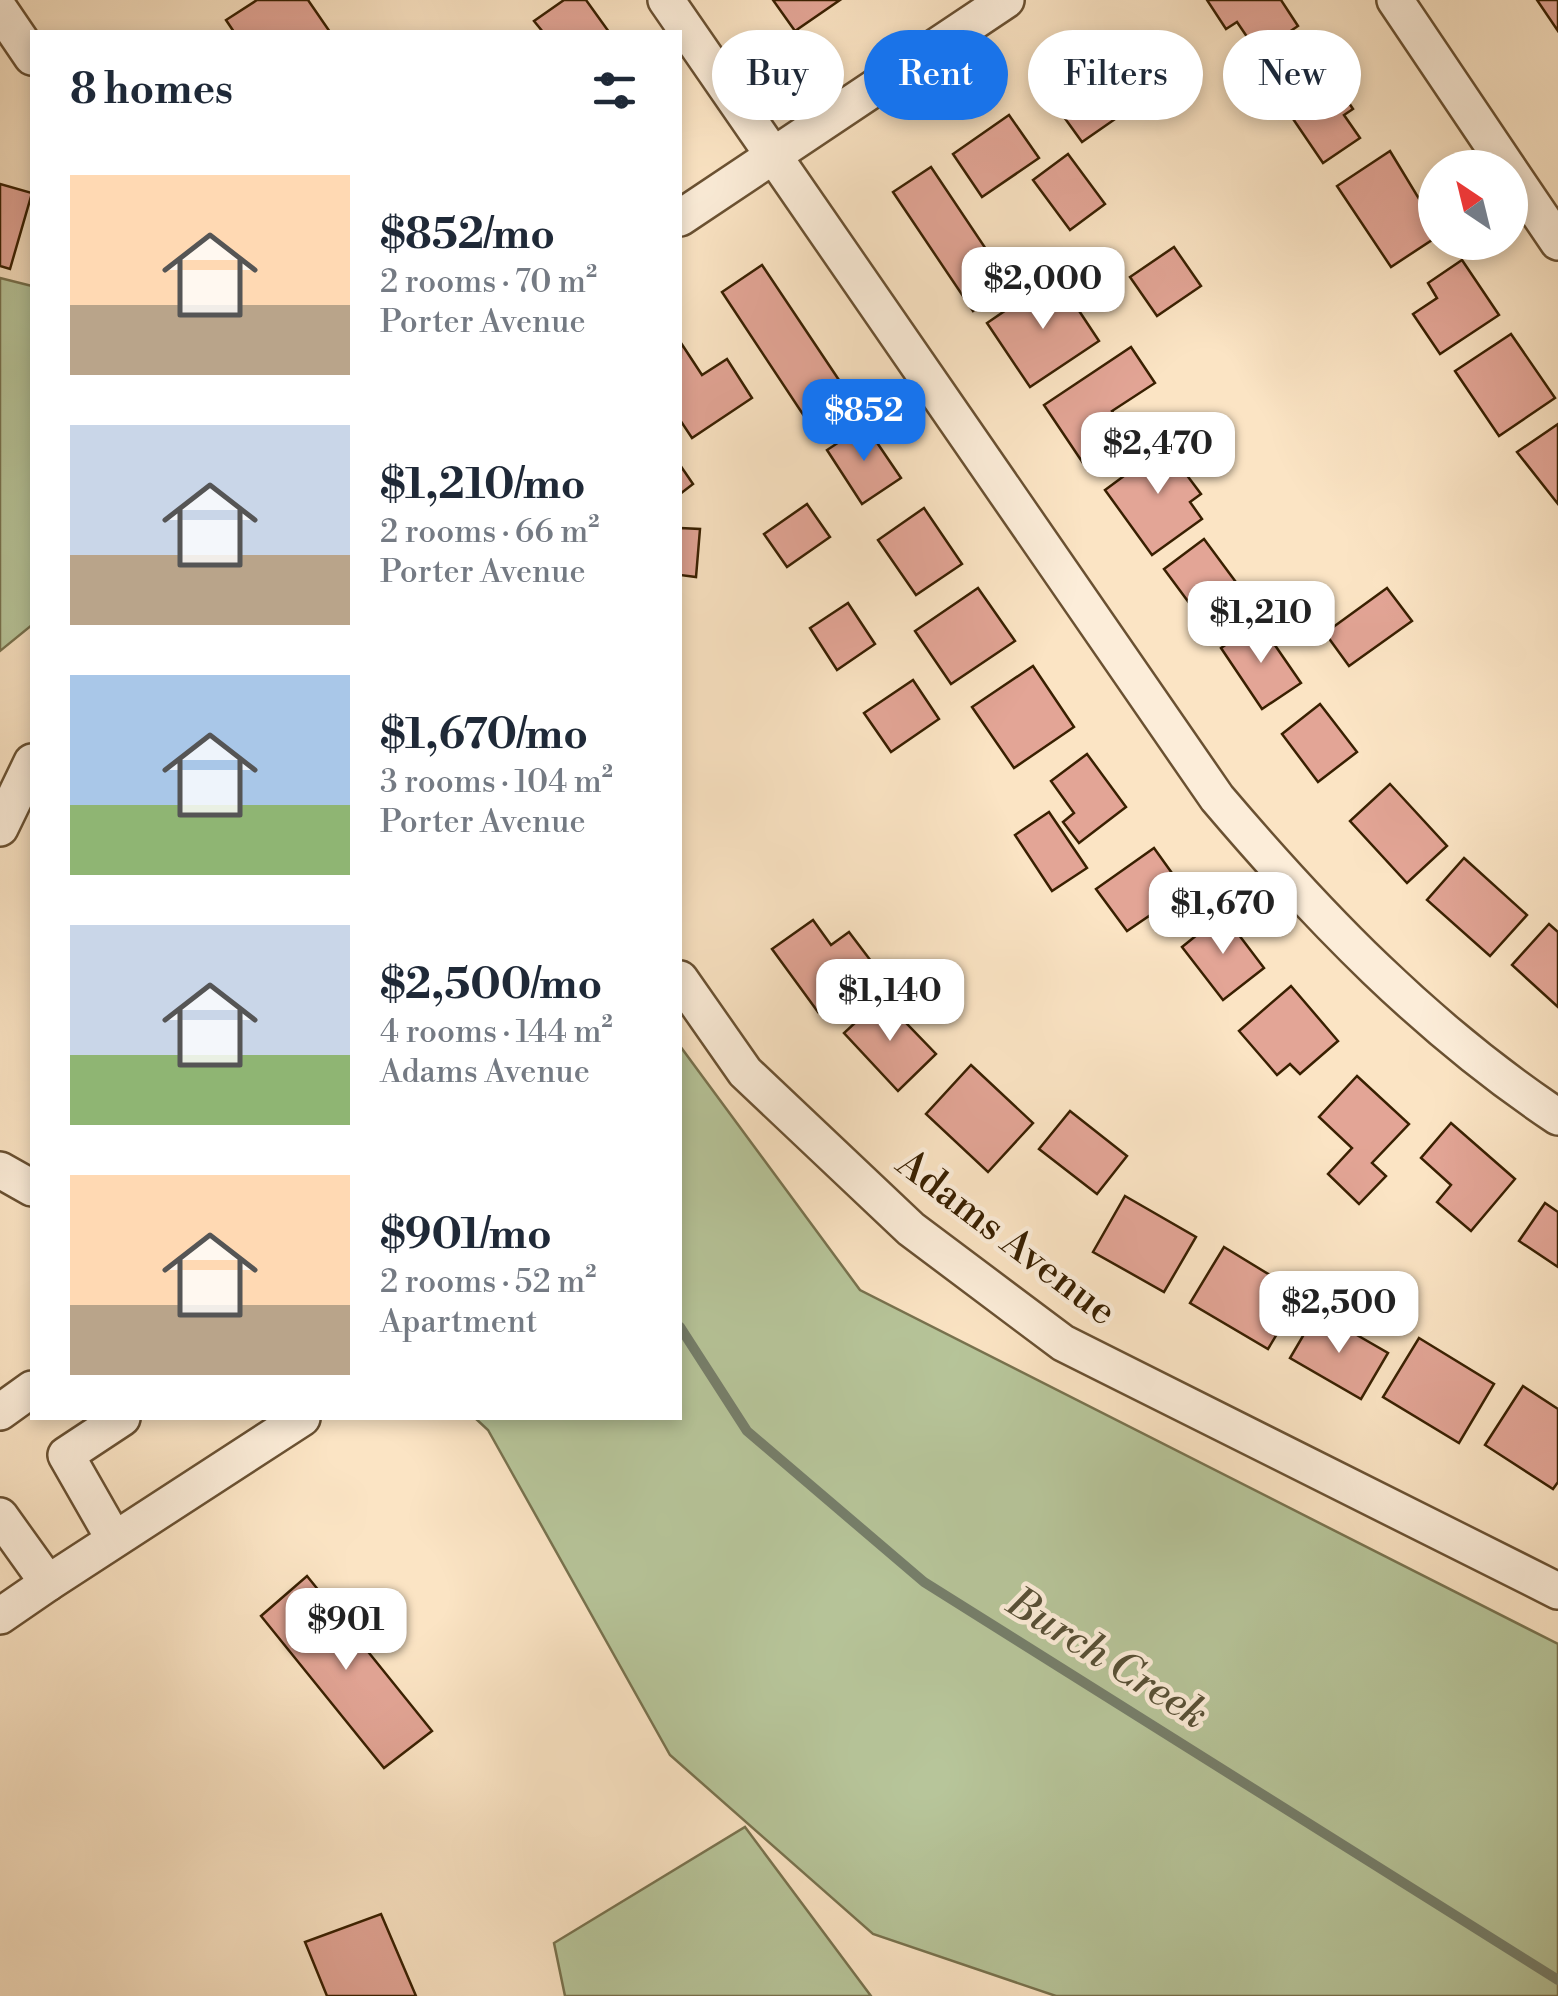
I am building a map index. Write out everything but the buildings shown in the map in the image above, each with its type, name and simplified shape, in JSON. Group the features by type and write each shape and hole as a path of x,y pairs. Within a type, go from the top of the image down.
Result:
{"street":[{"path":"666,0 1216,798 1298,893 1380,978 1455,1042 1558,1117"},
{"path":"682,217 1006,0"},
{"path":"1396,0 1496,150"},
{"path":"0,10 30,54"},
{"path":"1528,197 1558,242"},
{"path":"0,828 30,766"},
{"name":"Adams Avenue","path":"682,982 745,1072 910,1229 1063,1343 1558,1591"},
{"path":"0,1170 30,1187"},
{"path":"0,1412 30,1390"},
{"path":"114,1540 66,1456 119,1420"},
{"path":"0,1616 299,1420"},
{"path":"0,1516 48,1582"}],"green space":[{"path":"0,278 30,286 30,627 0,651"},
{"path":"682,1049 860,1290 1558,1644 1558,1996 1056,1996 873,1934 670,1755 488,1430 477,1420 682,1420"},
{"path":"745,1827 871,1996 565,1996 554,1943"}],"waterway":[{"name":"Burch Creek","path":"682,1330 747,1431 924,1582 1558,1980"}]}
